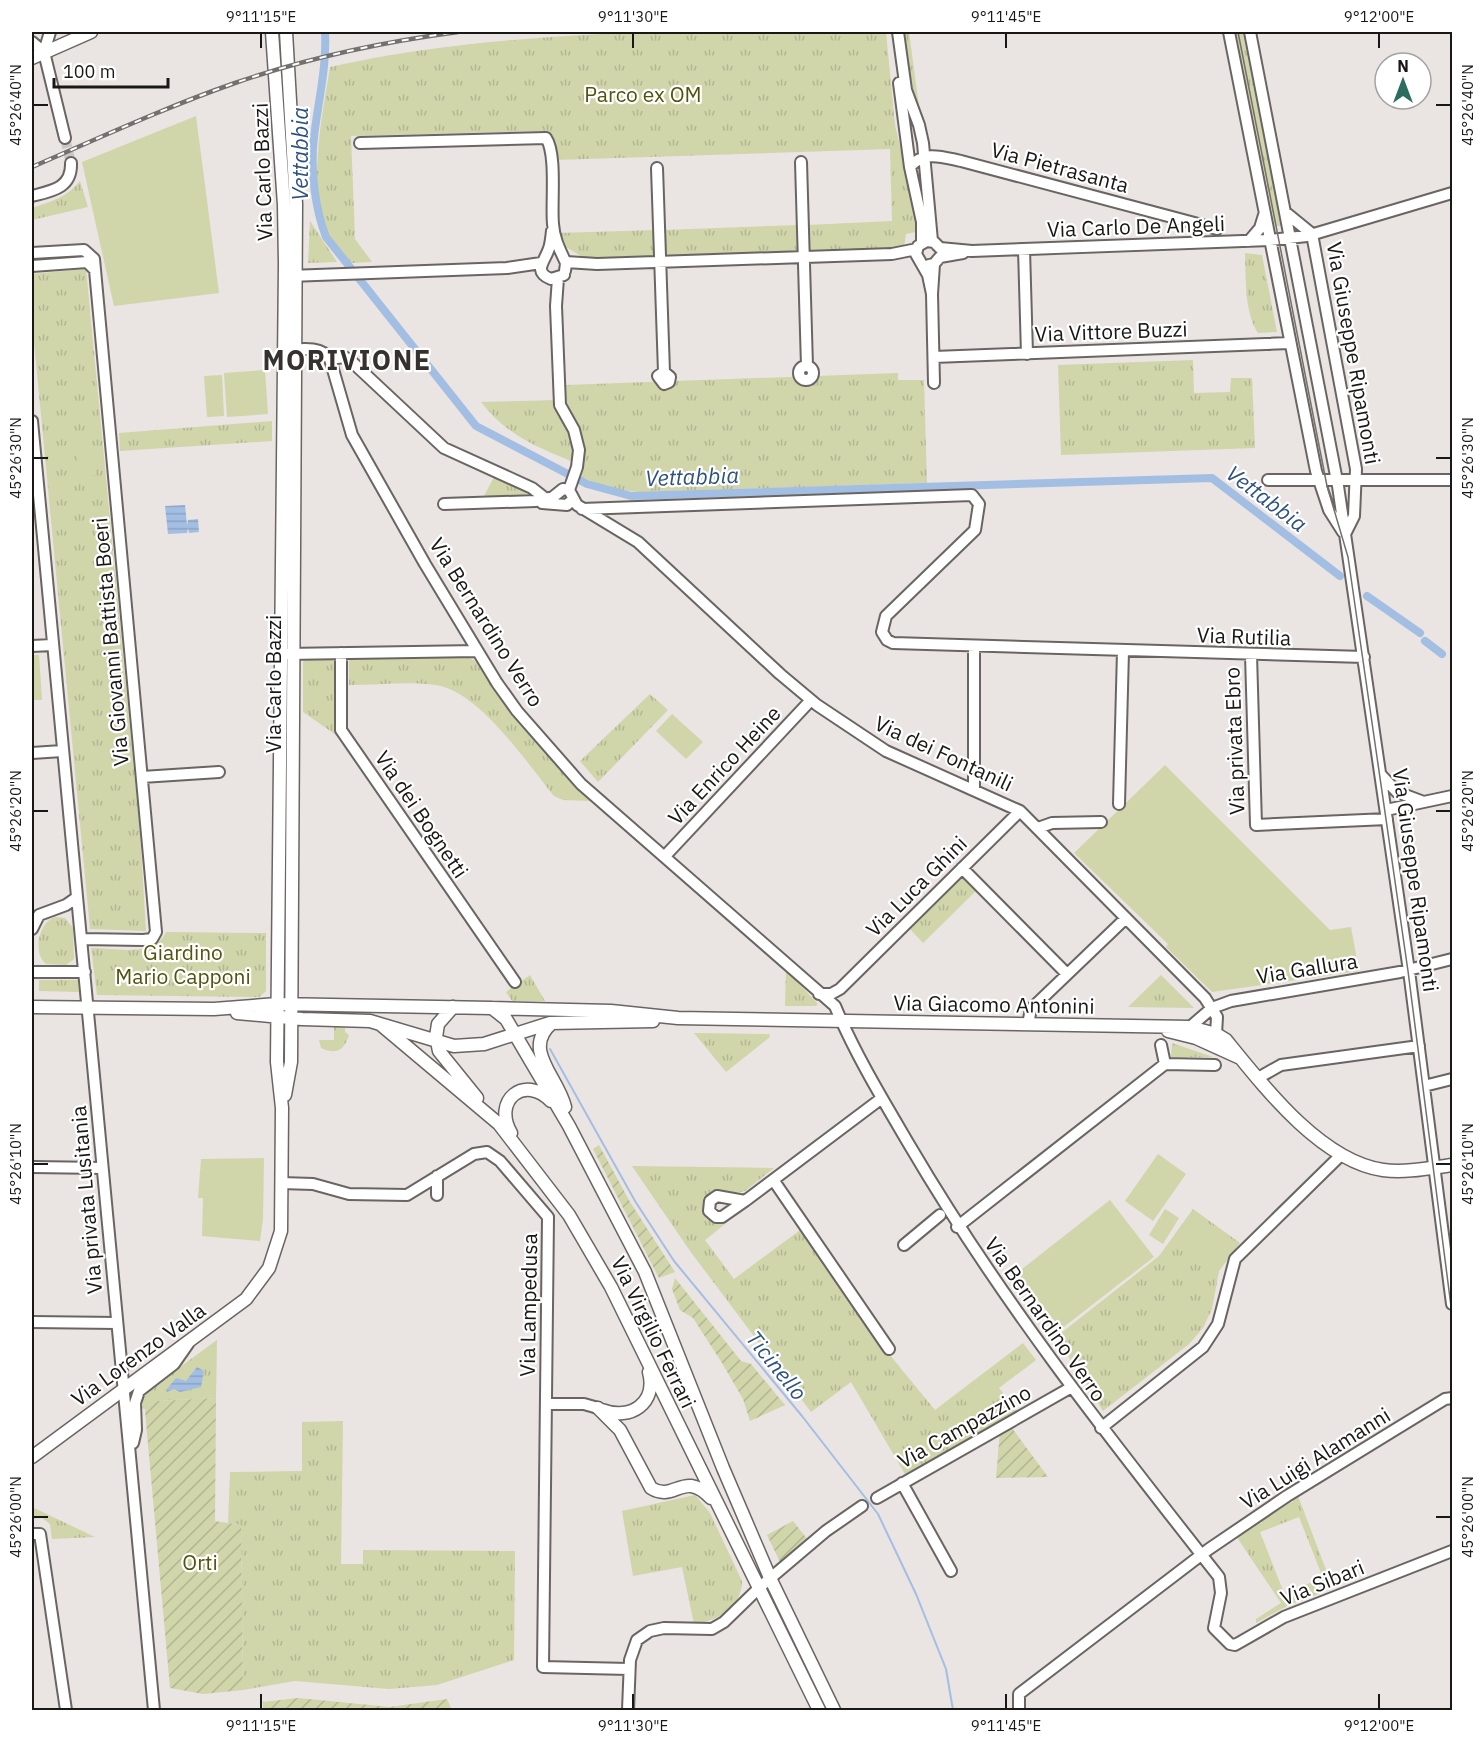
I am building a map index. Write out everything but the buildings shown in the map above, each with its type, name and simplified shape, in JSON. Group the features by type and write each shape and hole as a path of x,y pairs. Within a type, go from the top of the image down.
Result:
{"main road":[{"path":"32,58 91,32"},
{"name":"Via Carlo Bazzi","path":"272,32 290,276"},
{"name":"Via Carlo Bazzi","path":"277,1011 279,654 290,276 296,204 285,32"},
{"name":"Via Carlo Bazzi","path":"289,350 294,654 291,1018"},
{"name":"Via Giacomo Antonini","path":"277,1011 291,1005 453,1007 611,1011 678,1018 1145,1026"},
{"path":"32,1007 277,1011 277,1062 282,1108 281,1183"},
{"path":"453,1007 438,1024 436,1042 443,1058 498,1124"},
{"path":"491,1008 504,1016 515,1034"},
{"name":"Via Giacomo Antonini","path":"277,1011 291,1018 361,1020 436,1042 474,1046 552,1023 618,1023 678,1018"},
{"path":"282,1108 291,1062 291,1018"},
{"path":"552,1023 541,1034 539,1053 564,1102 569,1126"},
{"name":"Via Virgilio Ferrari","path":"380,1024 498,1124 524,1154 591,1251 643,1351 819,1710"},
{"path":"1145,1026 1190,1027 1216,1034 1226,1040 1239,1058 1310,1131 1340,1156 1361,1165 1384,1170 1452,1165"},
{"path":"1145,1026 1196,1038 1239,1058"},
{"name":"Via Virgilio Ferrari","path":"515,1034 569,1126 645,1272 771,1580 834,1710"},
{"path":"524,1154 505,1121 509,1099 522,1090 535,1091 548,1098 560,1111"},
{"name":"Via Lorenzo Valla","path":"32,1457 246,1299 263,1278 280,1236 281,1183"},
{"path":"598,1408 611,1413 626,1413 648,1399 651,1385 643,1351"},
{"path":"598,1408 620,1430 651,1488 663,1492 693,1485 703,1490 717,1504"}],"street":[{"path":"50,32 44,52 65,138"},
{"path":"892,32 910,167 928,253"},
{"path":"898,32 906,90 919,125 925,156 934,383"},
{"name":"Via Giuseppe Ripamonti","path":"1230,32 1318,479 1329,510 1345,534"},
{"name":"Via Giuseppe Ripamonti","path":"1250,32 1345,534 1410,971 1452,1304"},
{"path":"32,42 44,52"},
{"path":"360,143 546,138 550,150 553,226 560,269 555,306 560,405 578,440 577,467 566,494 541,500 444,504"},
{"path":"910,167 925,156"},
{"name":"Via Pietrasanta","path":"925,156 962,161 1217,229"},
{"path":"801,162 807,366"},
{"path":"32,196 58,189 67,183 71,163"},
{"path":"657,168 664,372"},
{"path":"1270,240 1312,234 1452,193"},
{"path":"1284,212 1312,234"},
{"name":"Via Carlo De Angeli","path":"1249,241 1260,228 1264,214"},
{"path":"1185,220 1186,243"},
{"path":"553,226 543,263 560,269"},
{"name":"Via Giuseppe Ripamonti","path":"1312,234 1356,478 1354,516 1345,534"},
{"name":"Via Carlo De Angeli","path":"290,276 507,268 543,263 560,269 597,264 1270,240"},
{"name":"Via Carlo De Angeli","path":"1024,249 1027,354"},
{"path":"32,254 84,250 94,259 95,270"},
{"path":"32,266 87,262 95,270"},
{"name":"Via Giovanni Battista Boeri","path":"82,939 148,940 156,932 95,270"},
{"name":"Via Vittore Buzzi","path":"934,357 1290,343"},
{"path":"289,350 320,351 330,359 344,357 350,360 444,448 532,488 541,500"},
{"name":"Via Bernardino Verro","path":"330,359 352,435 477,651 518,711 569,773 835,1006"},
{"name":"Via privata Lusitania","path":"32,421 37,538 52,645 131,1452"},
{"path":"1356,478 1452,480"},
{"name":"Via Giuseppe Ripamonti","path":"1268,480 1356,478"},
{"name":"Via dei Fontanili","path":"566,494 582,508 638,542 811,700 885,750 1020,811 1204,997 1212,1008"},
{"name":"Via Rutilia","path":"616,508 620,505 968,494 978,500 975,530 886,616 882,632 887,640 893,643 974,646 1364,657"},
{"path":"582,508 616,508 614,520 616,528"},
{"path":"32,646 52,645"},
{"path":"974,646 974,789"},
{"path":"279,654 477,651"},
{"path":"1119,804 1123,651"},
{"name":"Via dei Bognetti","path":"341,653 341,730 515,982"},
{"name":"Via privata Ebro","path":"1251,655 1257,825 1387,815"},
{"name":"Via Enrico Heine","path":"665,856 811,700"},
{"path":"32,753 62,751"},
{"path":"947,777 964,772 973,759"},
{"path":"142,777 219,772"},
{"path":"1381,775 1404,796 1428,801"},
{"path":"1387,815 1428,801 1452,796"},
{"name":"Via Luca Ghini","path":"840,989 1020,811"},
{"path":"1038,828 1052,823 1101,822"},
{"path":"962,868 1067,974"},
{"path":"32,929 35,911 66,905 76,898"},
{"path":"1028,1024 1031,1009 1126,918"},
{"name":"Via Gallura","path":"1212,1008 1240,999 1410,971 1452,959"},
{"path":"32,972 85,972"},
{"path":"819,994 831,994 840,989"},
{"path":"840,989 835,1006 841,1021"},
{"path":"1190,1027 1212,1008 1218,1023 1216,1034"},
{"name":"Via Bernardino Verro","path":"841,1021 882,1098 957,1227 1070,1388 1221,1583 1214,1628"},
{"path":"1161,1045 1166,1064"},
{"path":"1258,1078 1281,1065 1419,1046"},
{"path":"957,1227 1166,1064 1215,1065"},
{"path":"1424,1086 1452,1079"},
{"path":"745,1201 882,1098"},
{"name":"Via Lampedusa","path":"281,1183 313,1184 350,1194 400,1196 411,1194 474,1154 487,1152 500,1161 548,1217 543,1667 629,1669"},
{"path":"1101,1428 1203,1347 1218,1324 1235,1259 1340,1156"},
{"path":"32,1167 102,1168"},
{"path":"437,1176 437,1196"},
{"path":"774,1181 889,1349"},
{"path":"904,1245 940,1215"},
{"path":"32,1322 117,1323"},
{"path":"154,1710 131,1452 136,1430 135,1402 139,1391 174,1364 191,1340"},
{"name":"Via Campazzino","path":"877,1498 1070,1388"},
{"name":"Via Luigi Alamanni","path":"1019,1710 1019,1694 1201,1555 1287,1496 1445,1399 1452,1398"},
{"path":"546,1404 584,1404 598,1408"},
{"path":"902,1483 951,1570"},
{"path":"628,1710 629,1669 632,1649 637,1640 650,1631 664,1628 712,1629 724,1622 760,1587 771,1580 826,1530 862,1506"},
{"path":"32,1534 40,1534 66,1710"},
{"name":"Via Sibari","path":"1214,1628 1230,1644 1235,1645 1284,1617 1452,1551"}],"green space":[{"name":"Parco ex OM","path":"641,32 886,32 895,125 920,231 906,234 904,247 810,251 807,225 892,221 890,149 555,160 551,138 540,131 351,136 355,239 372,262 351,263 331,238 320,212 317,172 318,149 330,67 446,47 562,36"},
{"path":"902,32 909,32 921,121 912,99"},
{"path":"1236,32 1245,32 1283,226 1275,226"},
{"path":"196,116 219,293 114,306 82,162"},
{"path":"80,181 88,207 32,220 32,208 64,195"},
{"path":"310,221 337,262 308,263"},
{"path":"799,225 798,251 793,253 671,257 666,255 664,230"},
{"path":"656,230 655,256 588,260 559,243 558,233"},
{"path":"1245,253 1262,255 1277,332 1258,333 1253,325 1247,294"},
{"name":"Giardino Mario Capponi","path":"86,269 140,832 146,931 90,929 34,342 32,274"},
{"path":"1193,360 1194,393 1230,392 1231,378 1252,378 1255,448 1061,455 1058,365"},
{"path":"265,370 268,414 227,417 224,373"},
{"path":"898,373 898,380 924,380 927,483 638,492 611,489 581,477 582,466 540,448 515,434 492,415 481,402 566,400 566,385"},
{"path":"222,375 224,416 207,417 204,376"},
{"path":"272,421 272,441 120,451 119,433"},
{"path":"94,448 96,475 78,476 76,449"},
{"path":"494,477 533,493 531,496 483,498"},
{"path":"32,655 39,655 42,700 32,700"},
{"path":"465,656 485,671 549,757 593,801 563,800 554,796 501,730 485,714 453,690 426,684 349,685 351,658"},
{"path":"307,658 332,658 334,662 336,735 303,712 303,662"},
{"path":"650,694 668,710 598,782 580,761"},
{"path":"672,714 703,742 686,759 656,731"},
{"path":"1165,765 1330,930 1351,927 1359,971 1212,992 1166,947 1168,944 1074,853"},
{"path":"964,874 978,889 923,943 910,929"},
{"path":"55,917 65,918 73,928 74,959 66,965 46,964 39,953 41,931 49,920"},
{"name":"Giardino Mario Capponi","path":"166,932 266,933 266,991 259,997 97,995 91,948 133,950 144,948 161,940"},
{"path":"786,970 818,1004 816,1006 785,1006"},
{"path":"530,975 545,1001 512,1001 506,992"},
{"path":"1161,975 1194,1008 1128,1007"},
{"path":"39,980 78,980 79,992 39,991"},
{"path":"334,1027 345,1027 345,1032 349,1035 345,1045 335,1051 321,1048 319,1040 334,1040"},
{"path":"694,1033 769,1034 770,1037 726,1072"},
{"path":"1172,1043 1213,1057 1171,1057"},
{"path":"599,1145 630,1202 675,1272 659,1278 593,1149"},
{"path":"1158,1154 1186,1174 1153,1221 1125,1201"},
{"path":"264,1158 263,1219 260,1241 202,1236 203,1198 198,1198 201,1159"},
{"path":"632,1166 774,1168 745,1191 736,1193 712,1190 703,1201 704,1212 709,1218 729,1221 705,1240 734,1279 803,1228 889,1354 935,1410 1023,1343 1036,1360 999,1388 1019,1414 917,1472 905,1474 851,1382 811,1412 690,1251"},
{"path":"1110,1200 1154,1257 1061,1329 1017,1273"},
{"path":"1165,1209 1179,1218 1163,1244 1149,1235"},
{"path":"1193,1209 1240,1243 1219,1271 1212,1309 1203,1328 1189,1344 1103,1411 1056,1337 1159,1256"},
{"path":"1193,1213 1233,1240 1214,1267 1174,1240"},
{"path":"675,1278 741,1361 751,1364 785,1405 750,1421 743,1399 722,1363 693,1318 680,1310 672,1289"},
{"path":"1171,1294 1200,1313 1189,1330 1160,1312"},
{"path":"217,1340 216,1398 158,1401 146,1410 142,1408 143,1397 150,1389"},
{"path":"984,1378 997,1395 974,1413 961,1395"},
{"name":"Orti","path":"216,1398 215,1521 241,1525 243,1690 203,1694 170,1688 145,1411 151,1404 158,1401"},
{"path":"343,1421 341,1564 363,1564 363,1550 515,1551 514,1660 437,1685 389,1689 295,1681 243,1690 241,1525 228,1523 230,1472 302,1471 302,1422"},
{"path":"1009,1424 1048,1477 996,1478 1000,1430"},
{"path":"695,1495 710,1513 742,1581 738,1598 727,1611 711,1620 694,1624 682,1567 633,1576 622,1511"},
{"path":"1298,1496 1333,1588 1323,1589 1323,1592 1296,1603 1288,1602 1289,1605 1256,1623 1256,1619 1281,1603 1236,1536 1253,1524 1262,1523 1261,1519","holes":["1299,1517 1323,1578 1284,1593 1260,1532"]},
{"path":"32,1507 95,1537 52,1539 50,1524 42,1518 32,1519"},
{"path":"793,1521 808,1540 781,1564 767,1535"},
{"path":"298,1698 390,1707 447,1699 451,1708 444,1710 265,1710 263,1708 263,1702"}],"water":[{"path":"185,505 187,525 188,520 198,519 199,532 189,533 188,528 187,533 168,534 165,506"},
{"path":"197,1367 204,1371 201,1387 180,1392 174,1389 167,1392 166,1390 176,1378 186,1381"}],"waterway":[{"name":"Vettabbia","path":"325,32 323,71 314,137 313,175 316,201 326,237 476,426 587,484 631,496 1212,478 1340,576"},
{"name":"Vettabbia","path":"1367,596 1420,633"},
{"name":"Vettabbia","path":"1425,641 1442,654"},
{"name":"Ticinello","path":"550,1049 635,1201 674,1261 802,1416 878,1514 916,1594 946,1669 953,1710"}],"tunnel":[{"path":"65,138 71,163"}],"tram line":[{"path":"1238,32 1327,486 1348,557 1408,971 1452,1314"}],"railway":[{"path":"32,167 184,102 262,74 345,52 458,32"}],"district":[{"name":"MORIVIONE","path":"347,359"}]}
